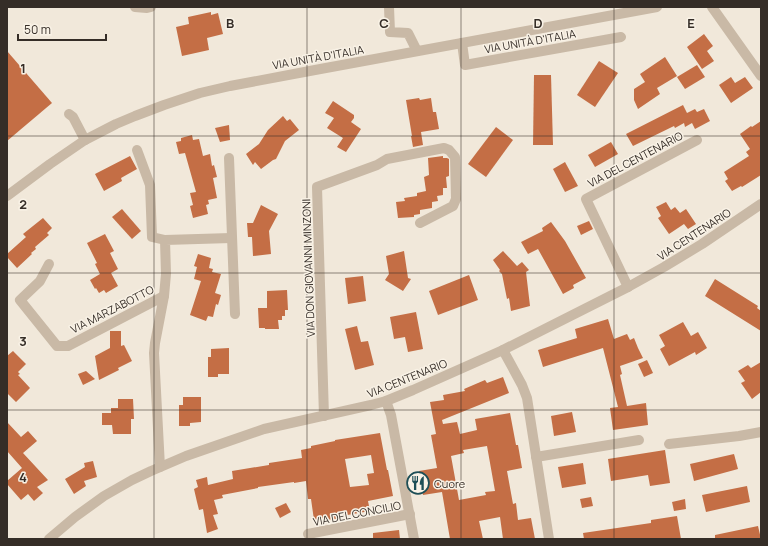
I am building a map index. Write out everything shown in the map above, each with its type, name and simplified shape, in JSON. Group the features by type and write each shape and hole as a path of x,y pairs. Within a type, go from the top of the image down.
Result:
{"street":[{"path":"135,7 151,7"},
{"path":"389,7 390,32 408,33 417,51"},
{"name":"VIA UNITÀ D'ITALIA","path":"7,196 50,164 83,136 200,93 238,84 657,7"},
{"path":"712,7 761,76"},
{"name":"VIA UNITÀ D'ITALIA","path":"462,43 465,65 621,37"},
{"path":"72,117 83,136"},
{"name":"VIA DEL CENTENARIO","path":"628,287 586,199 697,140"},
{"name":"VIA DON GIOVANNI MINZONI","path":"324,416 317,187 377,165 387,159 444,148 450,150 455,157 456,199 453,206 420,224"},
{"path":"137,150 150,185 152,237 165,240 231,238"},
{"path":"229,158 235,314"},
{"path":"312,177 317,187"},
{"name":"VIA CENTENARIO","path":"49,539 75,517 104,496 132,480 186,456 264,429 386,401 504,350 664,267 702,244 761,204"},
{"name":"VIA MARZABOTTO","path":"160,467 154,353 164,296 166,274 165,240"},
{"name":"VIA MARZABOTTO","path":"49,264 40,281 20,300 57,346 68,346 164,296"},
{"path":"504,350 522,385 526,398 549,539"},
{"name":"VIA DEL CONCILIO","path":"386,401 391,415 414,539"},
{"path":"670,444 761,432"},
{"path":"536,457 639,440"},
{"name":"VIA DEL CONCILIO","path":"308,534 410,514"}],"building":[{"path":"211,12 211,15 218,13 223,34 207,38 209,50 182,56 176,27 189,24 188,17"},
{"path":"704,34 713,46 707,51 714,61 702,69 687,47"},
{"path":"7,51 52,103 7,141"},
{"path":"665,57 677,76 657,88 660,94 638,109 634,100 634,89 645,82 640,74"},
{"path":"599,61 618,73 595,107 577,95"},
{"path":"697,65 705,77 685,89 677,77"},
{"path":"534,75 551,75 553,145 533,145"},
{"path":"731,77 735,83 745,77 753,88 731,103 719,85"},
{"path":"419,98 420,100 431,98 433,112 436,112 439,129 421,132 423,145 413,147 406,100"},
{"path":"333,101 354,115 351,122 361,129 346,152 337,147 343,138 327,128 334,118 325,113"},
{"path":"683,105 687,113 695,109 697,112 704,109 710,121 695,129 692,123 685,127 684,123 675,128 674,126 633,146 626,134"},
{"path":"283,116 287,121 290,119 299,130 285,141 276,159 261,169 255,162 253,165 246,154 259,144 268,130"},
{"path":"761,121 761,175 742,187 741,186 732,191 725,181 728,179 724,172 749,156 746,152 750,149 740,134"},
{"path":"229,125 230,140 220,142 215,128"},
{"path":"496,127 513,140 486,177 468,164"},
{"path":"192,135 193,140 199,139 203,156 210,154 212,166 214,165 217,177 213,178 217,198 208,200 209,204 206,205 208,214 193,218 190,206 193,205 190,193 196,192 185,153 179,154 176,142 181,141 181,138"},
{"path":"611,142 618,154 595,167 588,155"},
{"path":"130,156 137,169 121,178 122,181 104,191 95,174"},
{"path":"443,156 443,158 449,159 449,176 446,177 447,188 443,188 443,195 437,196 438,201 432,202 432,208 420,210 420,214 414,215 414,217 398,218 396,202 405,201 404,198 417,196 417,193 426,191 424,177 429,175 428,158"},
{"path":"565,162 578,186 565,192 553,169"},
{"path":"666,202 671,210 675,207 680,213 686,209 696,224 688,229 684,224 669,234 658,218 661,216 656,207"},
{"path":"261,205 278,214 269,231 271,254 253,256 252,237 248,237 247,223 253,223"},
{"path":"122,209 141,231 132,239 112,217"},
{"path":"43,218 52,228 47,233 49,235 35,247 36,249 31,253 32,254 17,268 7,257 7,254 26,237 23,234"},
{"path":"589,221 593,229 581,235 577,226"},
{"path":"551,222 565,241 586,278 573,285 574,288 563,294 538,249 528,254 521,242 543,231 542,228"},
{"path":"105,234 114,251 110,253 118,269 111,273 118,286 106,293 104,290 99,293 90,280 100,274 95,264 97,263 87,243"},
{"path":"404,251 408,278 411,279 403,291 385,280 389,274 386,256"},
{"path":"503,251 517,266 522,262 529,270 526,272 530,306 511,311 502,274 493,260"},
{"path":"198,254 211,258 209,268 213,269 212,272 221,274 215,293 221,295 218,305 216,304 213,317 208,316 206,321 190,315 201,281 194,279 197,267 194,266"},
{"path":"469,275 478,300 438,315 429,291"},
{"path":"363,276 366,301 348,304 345,278"},
{"path":"715,279 758,306 757,308 761,311 761,331 705,296"},
{"path":"287,290 288,310 285,310 285,316 282,316 282,320 278,320 279,329 259,328 258,308 267,308 267,291"},
{"path":"416,312 423,349 408,352 405,337 394,339 390,317"},
{"path":"608,319 614,339 627,334 630,340 634,338 643,358 620,366 622,374 620,375 627,406 646,403 648,425 613,430 610,408 618,407 603,348 543,367 538,350 577,338 575,329"},
{"path":"683,322 691,336 698,332 707,348 696,355 695,352 669,366 660,349 665,346 659,335"},
{"path":"357,326 361,342 368,341 374,365 355,370 345,329"},
{"path":"110,331 121,331 121,346 124,345 132,361 118,368 119,370 99,380 95,356 110,348"},
{"path":"229,348 229,374 218,374 218,377 208,377 208,357 211,357 211,349"},
{"path":"13,351 26,364 18,372 20,374 18,375 30,388 16,402 7,393 7,356"},
{"path":"647,360 653,373 644,377 638,364"},
{"path":"761,362 761,392 752,399 741,383 745,381 738,371 748,365 751,368"},
{"path":"86,371 95,379 83,385 78,374"},
{"path":"503,377 509,393 442,420 443,424 457,422 460,434 477,430 475,419 510,413 522,468 507,471 513,504 516,503 518,520 531,518 535,539 503,539 500,517 479,521 483,539 450,539 442,492 423,495 419,471 437,468 431,435 436,434 430,402 444,400 443,395 465,391 464,389 485,380 487,383","holes":["487,446 495,491 485,492 486,495 459,500 451,456 464,453 463,450"]},
{"path":"183,397 201,397 201,422 190,423 190,426 179,426 179,405 183,405"},
{"path":"118,399 133,399 134,419 131,419 131,434 113,434 112,425 102,425 102,413 111,413 111,408 118,408"},
{"path":"572,412 576,432 554,436 551,416"},
{"path":"7,422 21,437 28,431 37,441 23,453 48,480 37,487 43,493 34,501 28,494 21,500 7,484 7,481 22,468 7,451"},
{"path":"380,433 393,496 368,501 370,511 336,517 336,519 326,520 325,518 314,520 311,499 308,499 306,481 258,487 222,495 223,498 214,500 218,514 213,515 218,529 207,533 203,509 199,510 194,489 198,487 196,480 207,477 208,485 233,479 232,471 302,458 301,450 335,440","holes":["371,455 374,473 367,474 369,485 350,487 345,459"]},
{"path":"665,450 670,483 650,486 648,475 611,481 608,459"},
{"path":"734,454 738,469 694,481 690,464"},
{"path":"93,461 97,477 84,481 86,486 74,494 65,479 85,467 84,463"},
{"path":"583,463 586,484 562,488 558,467"},
{"path":"747,486 750,502 706,512 702,495"},
{"path":"591,497 593,506 582,508 580,499"},
{"path":"685,499 686,509 674,511 672,502"},
{"path":"286,503 291,512 280,518 275,508"},
{"path":"677,516 681,539 584,539 583,533 651,523 651,520"},
{"path":"758,526 761,539 715,539 715,535"},
{"path":"399,530 400,539 373,539 373,533"}],"place":[{"name":"Cuore","path":"418,483"}]}
